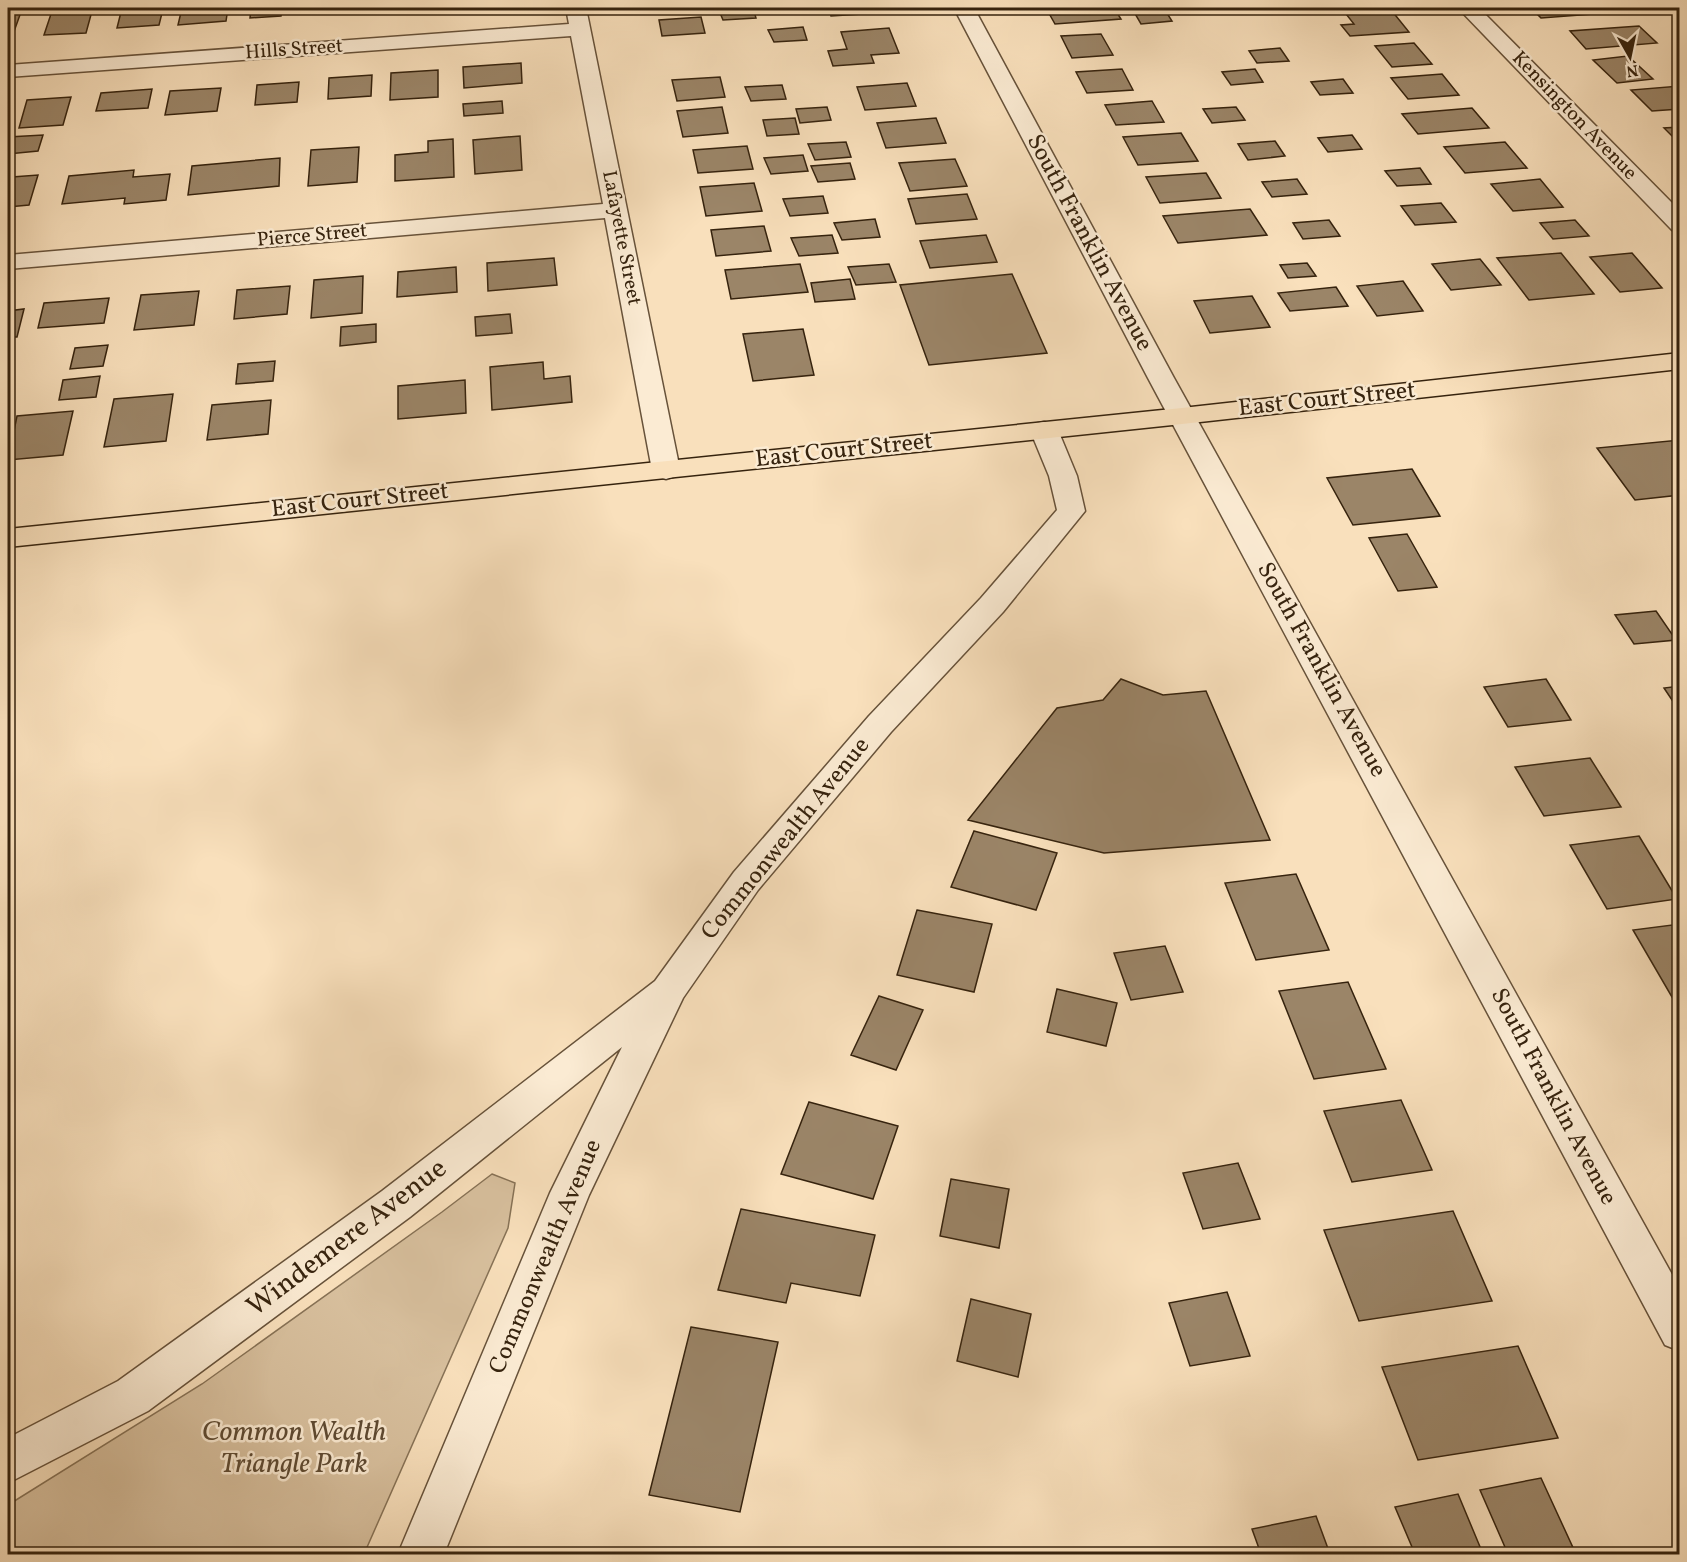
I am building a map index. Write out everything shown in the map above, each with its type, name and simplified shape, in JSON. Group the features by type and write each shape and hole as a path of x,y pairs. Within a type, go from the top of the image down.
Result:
{"main road":[{"name":"East Court Street","path":"8,538 1182,416 1680,361"}],"street":[{"name":"South Franklin Avenue","path":"964,8 1182,416 1680,1331"},
{"name":"Kensington Avenue","path":"1468,8 1680,225"},
{"name":"Hills Street","path":"8,71 578,18"},
{"name":"Lafayette Street","path":"578,18 666,470"},
{"name":"Pierce Street","path":"8,262 616,210"},
{"name":"Commonwealth Avenue","path":"421,1554 570,1193 669,989 746,881 880,724 992,605 1071,511 1063,476 1044,430"},
{"name":"Windemere Avenue","path":"8,1461 133,1396 396,1204 669,989"}],"green space":[{"name":"Common Wealth Triangle Park","path":"492,1174 515,1183 508,1228 364,1554 8,1554 8,1505 202,1384"}],"building":[{"path":"182,8 228,8 226,21 178,25"},
{"path":"251,8 282,8 281,16 250,18"},
{"path":"327,8 364,8 364,11 326,14"},
{"path":"718,8 753,8 756,18 723,20"},
{"path":"829,8 876,8 878,13 831,16"},
{"path":"1046,8 1114,8 1121,19 1055,24"},
{"path":"1531,8 1602,8 1608,13 1541,18"},
{"path":"163,9 159,25 117,28 121,12"},
{"path":"1165,10 1172,21 1141,24 1134,12"},
{"path":"92,11 86,33 44,35 51,14"},
{"path":"1392,11 1409,32 1350,36 1341,25 1354,24 1346,14"},
{"path":"21,12 12,37 8,37 8,13"},
{"path":"701,17 705,33 662,36 659,20"},
{"path":"1639,26 1657,43 1586,49 1570,31"},
{"path":"803,27 807,40 774,42 768,30"},
{"path":"889,28 899,53 871,55 874,63 833,66 828,51 847,49 841,32"},
{"path":"1101,34 1113,55 1072,58 1061,36"},
{"path":"1414,43 1432,64 1392,67 1375,46"},
{"path":"1280,48 1289,61 1257,63 1249,51"},
{"path":"1628,56 1653,79 1617,83 1593,60"},
{"path":"521,63 522,83 464,88 463,67"},
{"path":"1122,69 1133,90 1087,93 1076,72"},
{"path":"1255,69 1263,82 1231,85 1222,72"},
{"path":"438,70 438,97 390,100 391,73"},
{"path":"1442,74 1459,95 1408,99 1391,78"},
{"path":"372,75 371,96 328,99 329,78"},
{"path":"720,77 725,97 677,101 672,80"},
{"path":"1343,79 1353,93 1320,95 1311,82"},
{"path":"299,82 297,102 255,105 257,85"},
{"path":"907,83 916,106 865,110 857,87"},
{"path":"782,85 786,99 751,101 745,87"},
{"path":"1680,86 1680,109 1652,111 1631,90"},
{"path":"221,88 217,111 165,115 170,91"},
{"path":"152,89 148,108 96,111 101,93"},
{"path":"71,97 63,125 19,128 27,100"},
{"path":"502,101 503,113 464,116 463,104"},
{"path":"1152,101 1164,122 1116,125 1105,105"},
{"path":"722,107 728,133 683,137 677,111"},
{"path":"827,107 831,120 800,123 796,109"},
{"path":"1236,107 1245,120 1212,123 1203,109"},
{"path":"1472,108 1489,128 1418,134 1402,114"},
{"path":"795,118 799,134 767,136 763,120"},
{"path":"936,118 946,143 886,148 877,123"},
{"path":"1680,127 1680,144 1664,128"},
{"path":"1181,133 1198,161 1138,165 1123,137"},
{"path":"43,135 38,151 8,154 8,137"},
{"path":"1352,135 1362,149 1328,152 1318,138"},
{"path":"520,136 522,170 475,174 473,140"},
{"path":"453,139 454,177 395,181 395,155 428,152 428,141"},
{"path":"1275,141 1285,156 1248,160 1238,144"},
{"path":"846,142 851,157 815,160 808,144"},
{"path":"1505,142 1527,168 1465,173 1444,147"},
{"path":"747,146 753,169 698,173 693,150"},
{"path":"359,147 357,182 308,186 311,150"},
{"path":"803,155 808,171 771,174 764,158"},
{"path":"280,158 279,186 188,195 192,166"},
{"path":"955,159 967,186 910,191 899,163"},
{"path":"850,163 855,179 818,182 811,166"},
{"path":"1420,168 1431,184 1397,186 1385,171"},
{"path":"134,170 133,177 170,174 166,200 124,204 125,198 62,204 69,176"},
{"path":"1206,173 1221,198 1160,203 1146,177"},
{"path":"38,175 29,205 8,207 8,185 12,177"},
{"path":"1297,179 1307,194 1272,197 1262,182"},
{"path":"1540,179 1563,207 1513,211 1491,184"},
{"path":"754,183 762,211 706,216 700,187"},
{"path":"967,194 977,219 916,224 908,199"},
{"path":"823,196 828,213 790,216 783,199"},
{"path":"1441,203 1456,222 1415,225 1401,206"},
{"path":"1250,209 1267,235 1178,243 1163,216"},
{"path":"875,219 880,237 842,240 834,223"},
{"path":"1329,220 1340,236 1303,239 1293,223"},
{"path":"1575,220 1589,236 1553,239 1540,223"},
{"path":"764,226 771,251 716,256 711,230"},
{"path":"832,235 838,253 799,256 791,238"},
{"path":"986,235 997,262 930,268 920,241"},
{"path":"1561,253 1594,294 1529,300 1497,258"},
{"path":"1632,253 1662,288 1620,292 1590,257"},
{"path":"554,258 557,285 488,291 487,263"},
{"path":"1480,259 1501,285 1451,290 1432,264"},
{"path":"1307,263 1316,276 1288,278 1280,265"},
{"path":"800,264 808,292 731,299 725,270"},
{"path":"889,264 896,282 856,285 848,267"},
{"path":"456,267 457,292 397,297 398,272"},
{"path":"1012,274 1047,353 929,365 900,285"},
{"path":"363,276 362,313 311,318 314,280"},
{"path":"850,279 855,299 815,302 811,283"},
{"path":"1403,281 1423,311 1377,316 1357,286"},
{"path":"290,286 287,314 234,319 237,290"},
{"path":"1336,287 1348,306 1290,311 1278,293"},
{"path":"199,291 194,325 134,330 141,295"},
{"path":"1252,296 1270,327 1210,333 1194,301"},
{"path":"109,298 104,323 38,328 44,303"},
{"path":"24,309 17,337 8,337 8,311"},
{"path":"510,314 512,333 476,336 475,317"},
{"path":"376,324 376,342 340,346 341,327"},
{"path":"803,329 814,375 753,381 743,334"},
{"path":"108,345 103,366 70,369 75,348"},
{"path":"275,361 273,381 236,384 238,364"},
{"path":"543,362 544,379 570,376 572,402 492,410 490,367"},
{"path":"100,376 96,397 59,400 63,380"},
{"path":"465,380 466,413 398,419 398,386"},
{"path":"173,394 166,441 104,447 114,399"},
{"path":"271,400 268,434 207,440 212,405"},
{"path":"73,411 63,455 8,460 17,416"},
{"path":"1680,440 1680,495 1635,500 1597,448"},
{"path":"1412,469 1440,516 1353,525 1327,478"},
{"path":"1407,534 1437,587 1398,591 1369,538"},
{"path":"1656,611 1676,640 1634,644 1615,615"},
{"path":"1121,679 1163,695 1206,691 1270,840 1104,853 968,820 1057,708 1103,700"},
{"path":"1546,679 1571,720 1508,727 1484,687"},
{"path":"1680,686 1680,712 1664,688"},
{"path":"1590,758 1621,807 1544,816 1515,767"},
{"path":"974,831 1057,853 1036,910 951,887"},
{"path":"1639,836 1677,899 1607,909 1570,845"},
{"path":"1296,874 1329,950 1256,960 1225,883"},
{"path":"917,910 992,924 974,992 897,975"},
{"path":"1680,924 1680,1004 1676,1004 1633,930"},
{"path":"1165,946 1183,992 1131,1000 1114,953"},
{"path":"1348,982 1386,1069 1314,1079 1279,991"},
{"path":"1057,989 1117,1003 1106,1046 1047,1032"},
{"path":"879,996 923,1010 896,1070 851,1055"},
{"path":"1401,1100 1432,1170 1352,1182 1324,1111"},
{"path":"809,1102 898,1126 873,1199 781,1174"},
{"path":"1238,1163 1260,1219 1203,1229 1183,1173"},
{"path":"951,1179 1009,1189 999,1248 940,1236"},
{"path":"741,1209 875,1235 860,1296 791,1283 786,1303 718,1290"},
{"path":"1453,1211 1492,1301 1359,1321 1324,1230"},
{"path":"1227,1292 1250,1356 1190,1366 1169,1303"},
{"path":"971,1299 1031,1314 1018,1377 957,1361"},
{"path":"691,1327 778,1342 740,1512 649,1495"},
{"path":"1518,1346 1558,1438 1418,1460 1382,1367"},
{"path":"1541,1478 1575,1552 1508,1554 1480,1490"},
{"path":"1458,1494 1483,1554 1415,1554 1395,1507"},
{"path":"1316,1516 1330,1554 1261,1554 1252,1529"}]}
